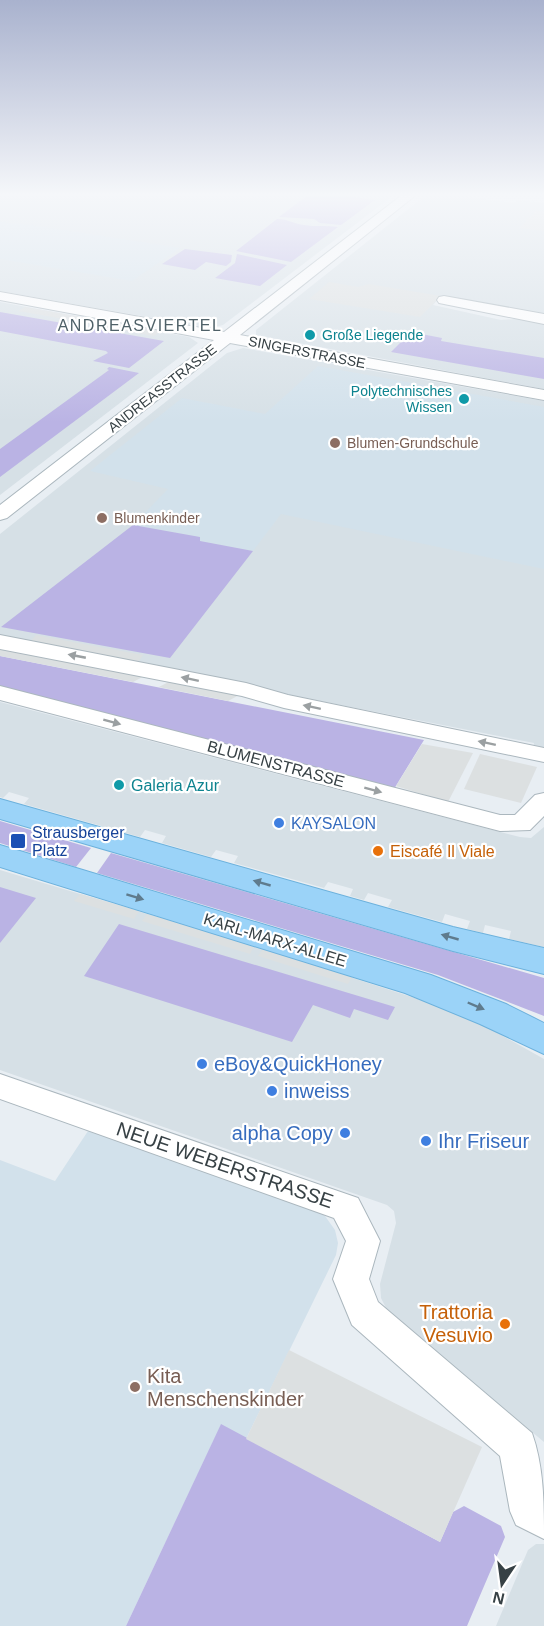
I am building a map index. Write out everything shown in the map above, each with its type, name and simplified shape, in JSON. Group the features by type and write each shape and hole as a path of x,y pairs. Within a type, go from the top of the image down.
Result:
{"main road":[{"path":"0,809 453,939 544,961"},
{"name":"KARL-MARX-ALLEE","path":"0,856 418,984 493,1014 544,1040"}],"street":[{"name":"ANDREASSTRASSE","path":"0,514 312,271"},
{"name":"SINGERSTRASSE","path":"0,297 544,395"},
{"path":"444,300 544,319"},
{"path":"0,642 234,688 284,701 544,755"},
{"name":"BLUMENSTRASSE","path":"0,693 501,823 521,824 544,801"},
{"name":"NEUE WEBERSTRASSE","path":"0,1086 346,1208 363,1241 351,1279 365,1313 518,1446 530,1511 544,1519"}],"shaded area":[{"path":"0,271 294,271 223,325 210,328 0,291"},
{"path":"71,271 147,271 132,281"},
{"path":"224,271 279,271 260,286 215,278"},
{"path":"330,271 544,271 544,315 441,296 433,305 501,320 528,318 544,320 544,389 256,335 256,330"},
{"path":"329,282 358,287 369,284 441,296 420,317 309,299"},
{"path":"0,302 189,337 198,343 0,495"},
{"path":"25,307 87,318 81,322 18,311"},
{"path":"0,312 164,341 129,368 93,361 108,353 106,351 0,331"},
{"path":"105,321 161,331 154,336 98,326"},
{"path":"411,332 442,338 441,341 544,358 544,379 391,352"},
{"path":"243,348 544,401 544,749 533,748 534,743 0,638 0,534 227,353"},
{"name":"Blumen-Grundschule","path":"318,366 544,407 544,569 281,514 253,551 200,541 200,537 133,525 168,489 90,471 182,398 265,414"},
{"path":"109,367 139,373 0,477 0,449 109,370 107,369"},
{"path":"133,525 200,537 200,541 253,551 170,658 1,627"},
{"path":"36,635 143,655 136,665 28,644"},
{"path":"0,646 148,674 133,682 0,656"},
{"path":"0,656 424,740 394,789 0,688"},
{"path":"174,679 243,693 228,701 159,687"},
{"path":"0,702 520,837 531,838 544,827 544,947 509,939 511,931 485,925 483,933 467,929 470,921 445,914 442,922 388,907 392,900 368,893 364,900 350,896 353,889 328,882 324,888 234,863 238,856 216,850 211,857 162,843 166,836 145,830 140,837 24,804 29,798 9,792 3,798 0,797"},
{"path":"422,744 473,753 448,802 396,786"},
{"path":"480,754 537,767 521,803 464,789"},
{"path":"0,821 91,848 76,867 0,843"},
{"path":"111,853 544,978 544,1016 438,975 97,873"},
{"path":"0,870 254,946 424,1001 485,1026 544,1059 544,1442 387,1310 381,1298 380,1284 396,1223 394,1211 387,1205 0,1070"},
{"path":"0,887 36,898 0,943"},
{"path":"80,894 139,911 134,919 74,901"},
{"path":"147,914 254,946 250,954 142,921"},
{"path":"119,924 395,1007 388,1020 354,1009 350,1018 313,1005 292,1042 84,976"},
{"path":"263,949 352,977 348,984 258,956"},
{"name":"Kita Menschenskinder","path":"88,1131 307,1204 325,1216 335,1230 338,1243 336,1255 246,1439 221,1425 126,1626 0,1626 0,1160 55,1181"},
{"path":"289,1350 482,1447 440,1542 246,1439"},
{"path":"221,1424 440,1542 453,1512 464,1506 501,1526 505,1537 467,1626 126,1626"},
{"path":"536,1544 544,1544 544,1626 496,1626 528,1550"}],"place":[{"name":"Große Liegende","path":"310,335"},
{"name":"Polytechnisches Wissen","path":"464,399"},
{"name":"Blumen-Grundschule","path":"335,443"},
{"name":"Blumenkinder","path":"102,518"},
{"name":"Galeria Azur","path":"119,785"},
{"name":"KAYSALON","path":"279,823"},
{"name":"Strausberger Platz","path":"18,841"},
{"name":"Eiscafé Il Viale","path":"378,851"},
{"name":"eBoy&QuickHoney","path":"202,1064"},
{"name":"inweiss","path":"272,1091"},
{"name":"alpha Copy","path":"345,1133"},
{"name":"Ihr Friseur","path":"426,1141"},
{"name":"Trattoria Vesuvio","path":"505,1324"},
{"name":"Kita Menschenskinder","path":"135,1387"}],"district":[{"name":"ANDREASVIERTEL","path":"140,325"}]}
